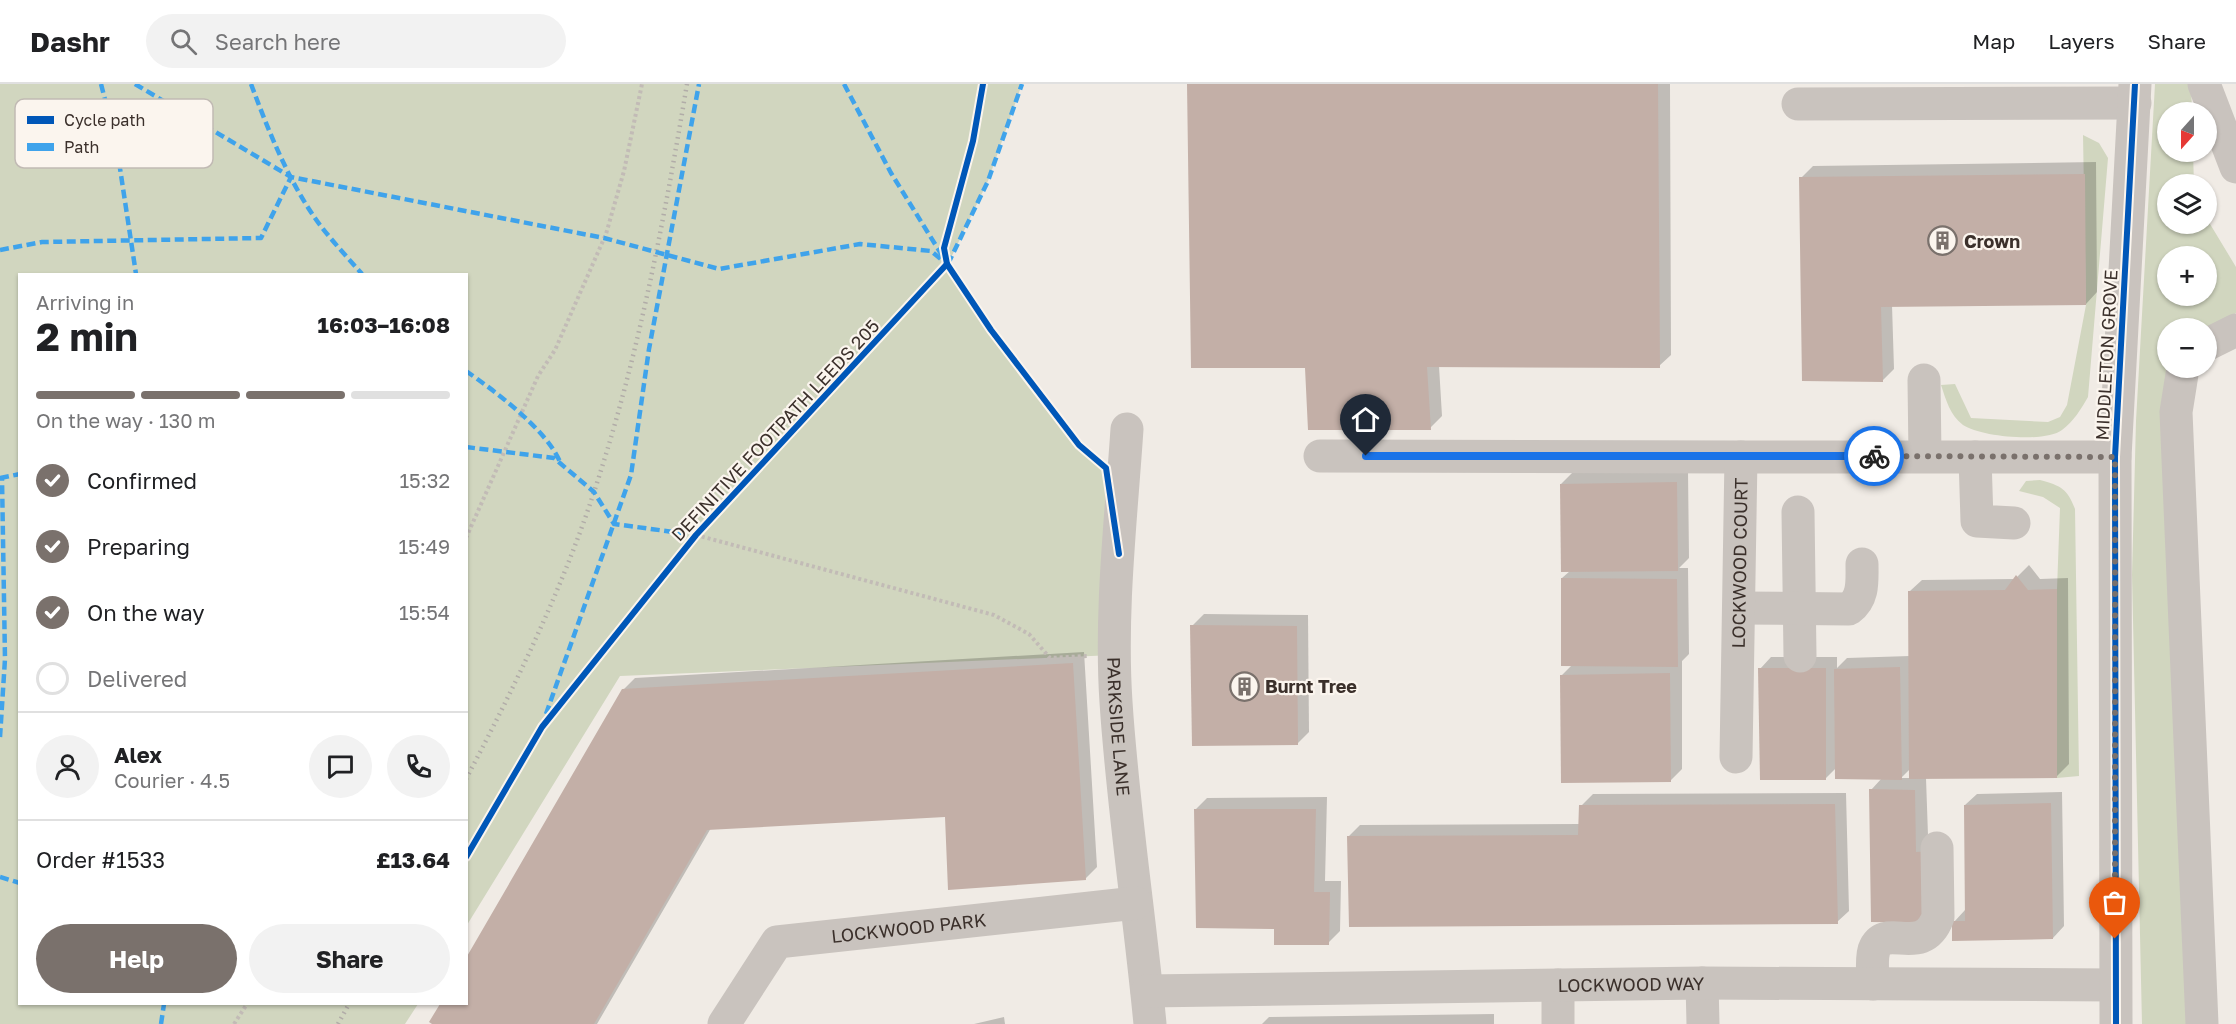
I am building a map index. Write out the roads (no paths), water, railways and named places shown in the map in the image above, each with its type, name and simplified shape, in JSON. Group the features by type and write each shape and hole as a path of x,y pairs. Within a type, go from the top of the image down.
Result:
{"street":[{"path":"2204,84 2236,167"},
{"path":"1798,104 2135,94"},
{"name":"MIDDLETON GROVE","path":"2116,1024 2115,457 2135,94"},
{"path":"2217,340 2236,330"},
{"path":"2181,378 2176,412 2202,1024"},
{"path":"1924,380 1925,456"},
{"name":"PARKSIDE LANE","path":"1127,429 1114,655 1116,702 1150,1024"},
{"path":"1320,456 1741,457"},
{"name":"LOCKWOOD COURT","path":"1736,757 1741,457 2115,457"},
{"path":"1975,457 1977,521 2014,523"},
{"path":"1798,512 1800,656"},
{"path":"1739,608 1842,611 1849,609 1856,604 1861,594 1862,564"},
{"path":"1873,984 1873,958 1875,948 1880,941 1888,938 1918,938 1930,932 1935,926 1938,917 1937,848"},
{"name":"LOCKWOOD PARK","path":"723,1024 777,942 1136,903"},
{"path":"1702,983 1702,1024"},
{"name":"LOCKWOOD WAY","path":"1147,991 1702,983 2115,986"},
{"path":"1558,985 1558,1024"}],"railway":[{"path":"468,775 502,710 552,602 581,529 610,442 648,290 687,84"},
{"path":"338,1024 348,1005"}],"place":[{"name":"Crown","path":"1943,241"},
{"name":"Burnt Tree","path":"1244,686"}]}
